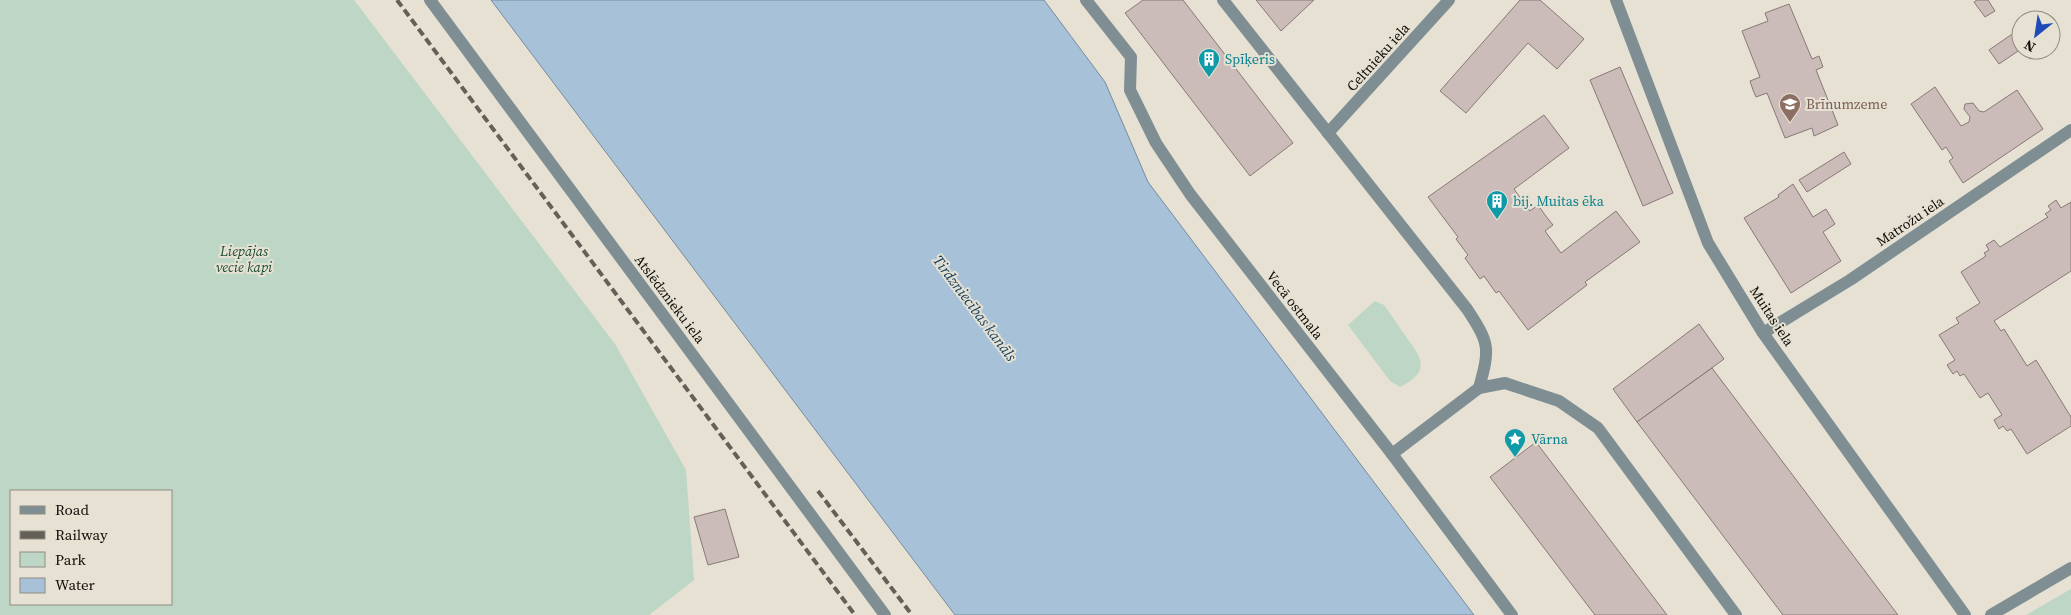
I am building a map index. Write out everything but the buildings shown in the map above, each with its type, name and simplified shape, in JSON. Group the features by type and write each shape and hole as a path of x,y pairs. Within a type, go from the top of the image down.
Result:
{"street":[{"name":"Atslēdznieku iela","path":"430,0 885,615"},
{"name":"Vecā ostmala","path":"1086,0 1131,57 1130,90 1156,143 1190,194 1392,454 1512,615"},
{"path":"1223,0 1467,309 1485,337 1487,357 1479,388"},
{"name":"Celtnieku iela","path":"1328,133 1449,0"},
{"name":"Muitas iela","path":"1616,0 1708,243 1763,333 1965,615"},
{"name":"Matrožu iela","path":"1763,333 1850,280 2071,130"},
{"path":"1392,454 1479,388 1504,383 1559,401 1598,428 1736,615"},
{"path":"1991,615 2071,568"}],"green space":[{"name":"Liepājas vecie kapi","path":"0,0 354,0 615,344 686,470 694,580 649,615 0,615"},
{"path":"1375,301 1384,305 1420,359 1420,371 1410,381 1400,387 1390,381 1348,325"},
{"path":"2071,589 2071,615 2026,615"}],"water":[{"name":"Tirdzniecības kanāls","path":"491,0 1044,0 1105,82 1148,182 1474,615 955,615"}],"railway":[{"path":"397,0 855,615"},
{"path":"818,491 912,615"}],"place":[{"name":"Spīķeris","path":"1209,78"},
{"name":"Brīnumzeme","path":"1790,123"},
{"name":"bij. Muitas ēka","path":"1497,220"},
{"name":"Vārna","path":"1515,458"}]}
